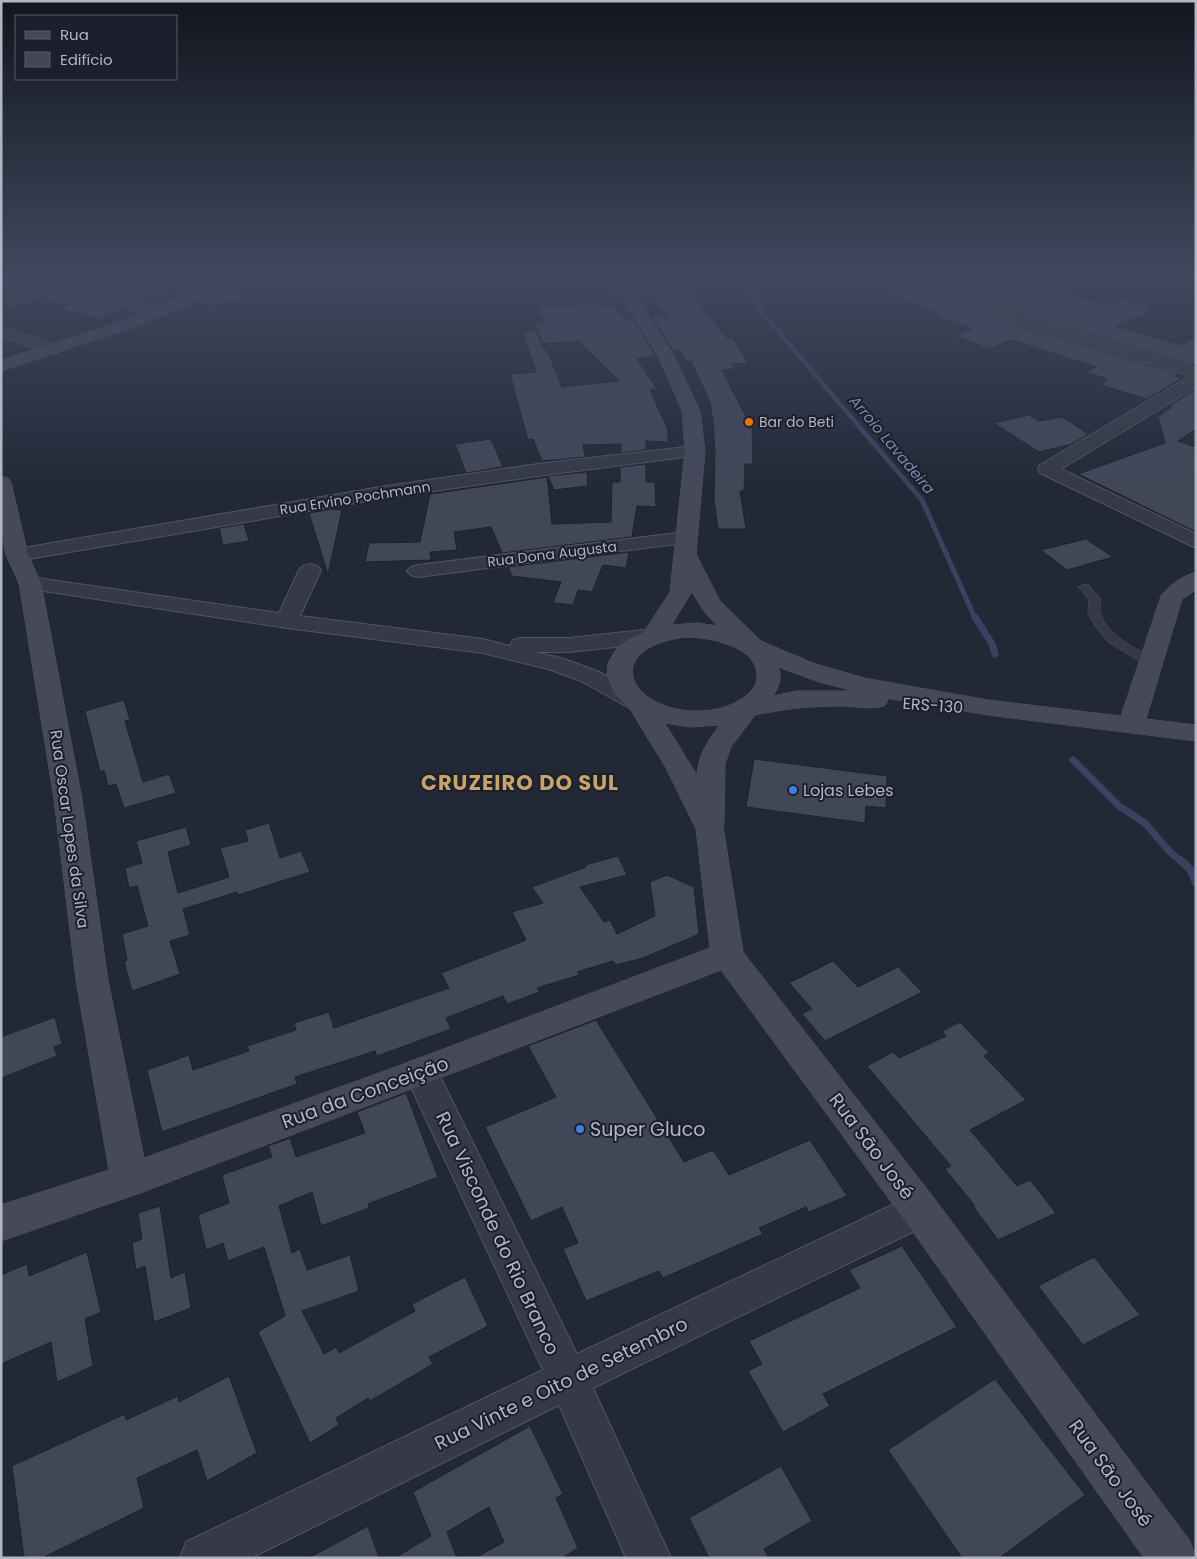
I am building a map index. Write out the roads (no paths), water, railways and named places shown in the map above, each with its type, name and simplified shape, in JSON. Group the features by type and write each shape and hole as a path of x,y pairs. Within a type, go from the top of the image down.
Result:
{"main road":[{"path":"1,366 62,346"},
{"path":"653,636 681,592 695,451 691,411 660,346"},
{"name":"Rua Oscar Lopes da Silva","path":"1,482 17,556 30,583 68,798 92,980 130,1180"},
{"path":"685,546 710,604 721,618 753,648 768,668 769,679 766,690 758,700 746,709 718,745 711,764 710,829"},
{"path":"1131,726 1172,596 1191,586"},
{"path":"746,709 717,718 692,719 667,716 640,704 628,695 621,684 619,672 621,661 628,651 639,643 653,636 682,630 706,631 728,636 753,648"},
{"name":"ERS-130","path":"753,648 802,668 856,684 999,710"},
{"name":"ERS-130","path":"746,709 797,699 843,698 999,710"},
{"name":"Rua São José","path":"640,704 680,768 710,829 727,955 920,1210 1173,1558"},
{"path":"999,710 1196,734"},
{"name":"Rua da Conceição","path":"1,1223 130,1180 421,1072 727,955"}],"street":[{"path":"43,346 53,349"},
{"path":"1106,346 1196,373"},
{"path":"1196,380 1047,469 1196,542"},
{"name":"Rua Ervino Pochmann","path":"17,556 399,490 544,469 695,451"},
{"name":"Rua Dona Augusta","path":"418,571 685,546"},
{"path":"287,621 310,570"},
{"path":"30,583 287,621 483,646 556,664 589,676 640,704"},
{"path":"483,646 569,645 653,636"},
{"name":"Rua Visconde do Rio Branco","path":"421,1072 568,1379 649,1558"},
{"name":"Rua Vinte e Oito de Setembro","path":"202,1558 920,1210"}],"lane":[{"path":"1085,587 1094,600 1094,614 1100,625 1112,638 1150,662"}],"waterway":[{"name":"Arroio Lavadeira","path":"791,346 858,425"},
{"name":"Arroio Lavadeira","path":"857,424 922,500 975,618"},
{"name":"Arroio Lavadeira","path":"975,617 992,644 995,654"},
{"name":"Arroio Lavadeira","path":"1073,760 1119,806 1145,823 1170,852 1181,861"},
{"name":"Arroio Lavadeira","path":"1180,860 1190,869 1196,883"}],"place":[{"name":"Bar do Beti","path":"749,422"},
{"name":"Lojas Lebes","path":"793,790"},
{"name":"Super Gluco","path":"580,1129"}],"district":[{"name":"CRUZEIRO DO SUL","path":"520,783"}]}
